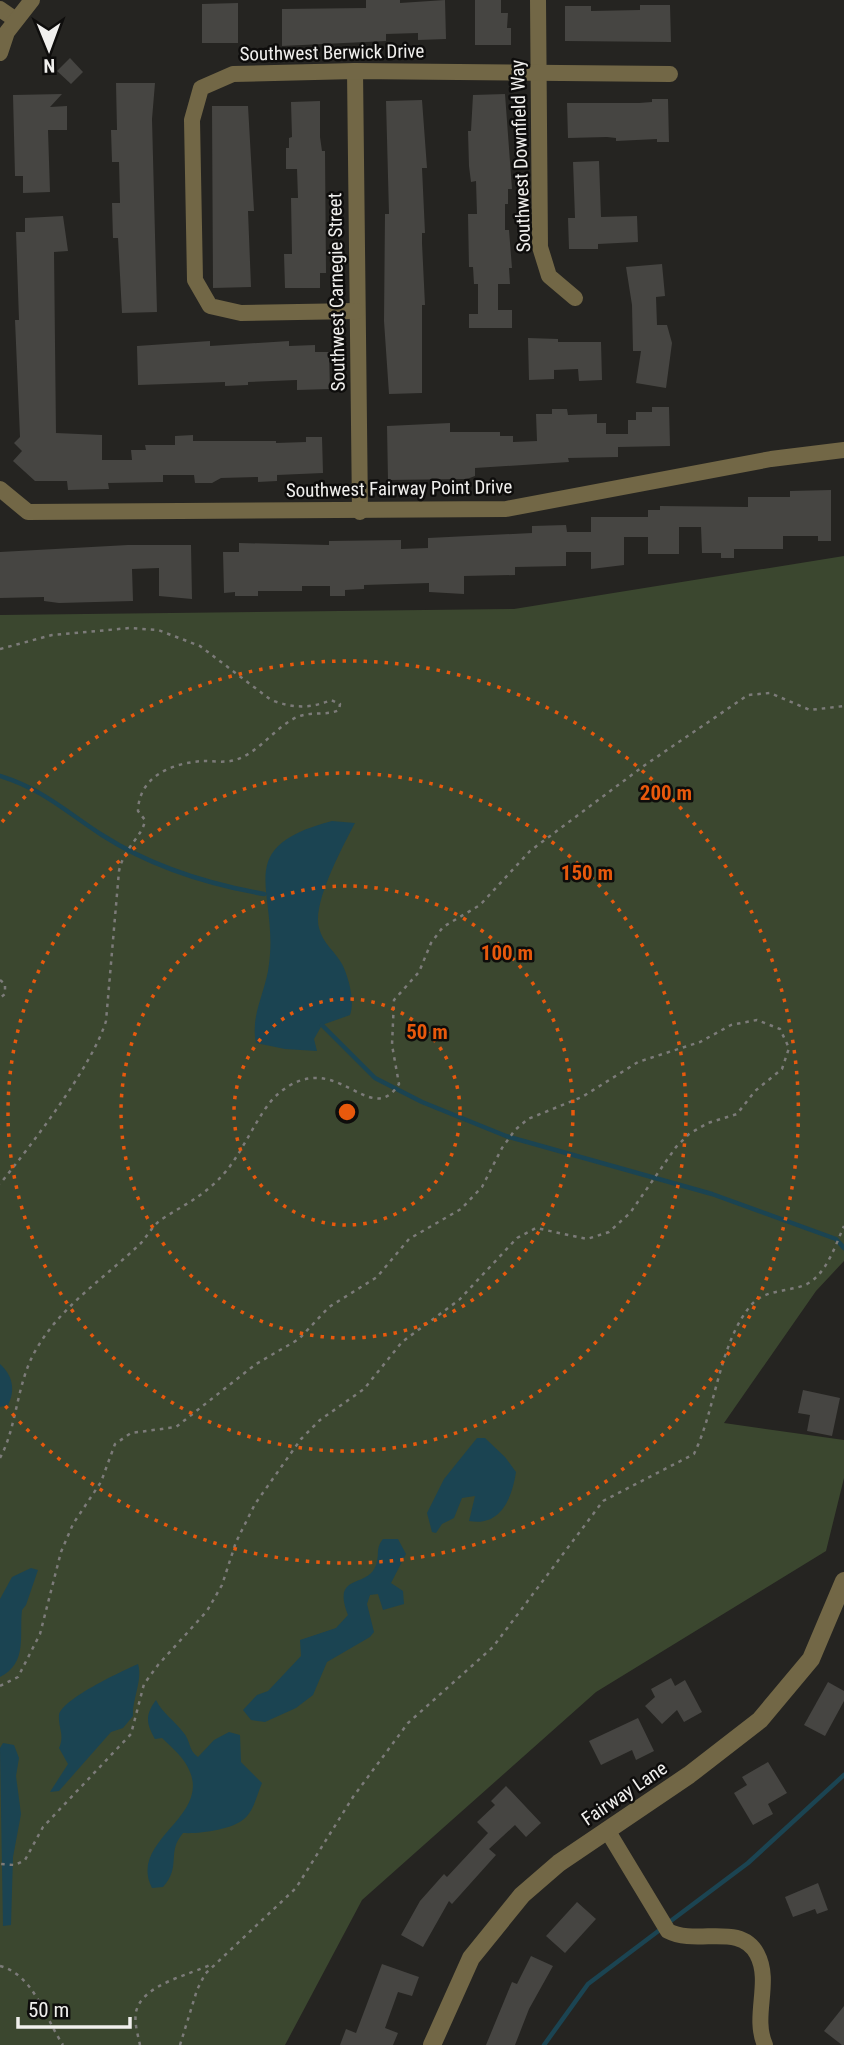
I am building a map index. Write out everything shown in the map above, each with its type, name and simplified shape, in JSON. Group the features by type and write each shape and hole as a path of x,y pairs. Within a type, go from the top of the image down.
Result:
{"street":[{"path":"0,52 7,32 32,0"},
{"name":"Southwest Downfield Way","path":"538,0 540,247 549,276 575,298"},
{"path":"0,9 16,20"},
{"name":"Southwest Berwick Drive","path":"357,311 240,313 210,306 195,279 192,120 201,88 233,75 355,71 670,74"},
{"name":"Southwest Carnegie Street","path":"355,71 360,512"},
{"name":"Southwest Fairway Point Drive","path":"0,489 28,512 506,509 771,459 844,450"},
{"name":"Fairway Lane","path":"432,2045 471,1958 522,1895 559,1863 689,1775 760,1720 811,1659 844,1581"},
{"path":"607,1830 668,1931 681,1938 694,1939 734,1936 746,1939 754,1948 760,1959 764,1984 760,2022 765,2045"}],"path":[{"path":"0,649 52,635 130,628 158,630 206,650 271,700 284,705 312,707 331,700 340,704 340,710 301,716 285,724 235,760 175,765 157,775 143,788 138,811 145,820 144,828 122,855 119,871 107,1008 101,1038 68,1091 0,1184"},
{"path":"0,1458 29,1361 46,1336 80,1297 143,1241 161,1219 194,1202 219,1180 236,1161 275,1097 292,1082 307,1076 323,1077 341,1083 373,1100 384,1099 393,1093 399,1084 391,1045 394,1000 419,972 431,943 443,928 480,905 538,845 645,765 748,695 770,693 810,710 844,706"},
{"path":"0,980 5,984 5,994 0,998"},
{"path":"0,1686 18,1677 40,1634 61,1552 73,1524 101,1482 115,1444 131,1433 176,1427 256,1364 299,1339 329,1307 377,1277 409,1239 461,1209 482,1187 502,1148 515,1130 528,1119 582,1097 638,1062 700,1042 731,1025 757,1020 780,1028 789,1048 782,1069 755,1091 737,1114 708,1123 689,1133 629,1213 609,1232 587,1239 536,1228 517,1238 459,1300 402,1342 364,1389 320,1420 301,1439 256,1504 236,1542 222,1585 207,1611 158,1665 145,1684 131,1734 43,1827 25,1860 15,1865 0,1864"},
{"path":"180,2045 197,1990 215,1963 296,1888 353,1797 408,1723 493,1647 603,1501 694,1454 733,1342 753,1303 766,1295 807,1284 818,1275 844,1226"},
{"path":"140,2045 136,2012 141,2001 150,1992 215,1963"},
{"path":"0,1966 16,1970 35,1994 63,2045"}],"green space":[{"path":"844,556 844,1261 816,1291 724,1423 844,1440 844,1478 826,1551 596,1692 362,1900 285,2045 0,2045 0,615 514,609"}],"water":[{"path":"332,821 355,823 324,890 318,917 319,928 347,976 352,996 350,1015 322,1025 314,1039 317,1051 285,1049 256,1043 255,1023 269,964 266,875 269,858 280,844 300,832"},
{"path":"0,1364 10,1378 12,1388 8,1405 0,1407"},
{"path":"477,1438 485,1438 516,1472 508,1501 497,1515 480,1522 469,1521 475,1496 462,1498 454,1518 442,1524 436,1533 432,1532 427,1513 444,1479"},
{"path":"383,1539 398,1539 406,1554 391,1583 403,1591 404,1604 383,1610 378,1594 370,1595 367,1604 374,1632 370,1637 327,1662 313,1695 296,1708 265,1722 251,1720 243,1710 257,1695 268,1691 301,1656 300,1640 336,1628 348,1615 344,1592 347,1587 372,1572"},
{"path":"31,1568 38,1570 22,1610 18,1657 9,1671 0,1677 0,1599 12,1577"},
{"path":"138,1664 139,1676 133,1716 123,1728 111,1732 59,1791 50,1792 68,1764 59,1748 59,1715 63,1709 70,1701 94,1686"},
{"path":"156,1700 186,1735 198,1757 214,1740 229,1732 240,1735 241,1762 262,1783 250,1812 238,1823 215,1830 183,1833 175,1847 169,1879 163,1887 152,1888 148,1871 150,1857 189,1803 193,1788 185,1762 162,1738 155,1739 150,1728 148,1715"},
{"path":"3,1743 14,1745 19,1758 16,1776 21,1814 13,1857 11,1925 3,1926 0,1748"}],"building":[{"path":"366,0 400,0 400,3 445,0 446,39 418,40 418,33 386,34 386,41 282,46 282,9 366,8"},
{"path":"475,0 501,0 501,13 508,13 507,28 511,28 511,45 475,45"},
{"path":"238,3 238,43 202,43 202,4"},
{"path":"640,5 670,5 671,42 565,41 565,6 591,6 591,11 640,10"},
{"path":"70,58 83,72 71,84 57,71"},
{"path":"116,83 155,83 152,119 157,312 122,313 118,238 113,238 112,203 120,203 119,162 112,162 111,130 117,130"},
{"path":"62,94 50,107 67,106 67,130 48,130 50,192 23,193 23,176 15,176 13,95"},
{"path":"505,94 512,189 508,189 508,204 505,204 505,230 509,230 512,268 509,268 510,284 498,284 498,310 512,310 512,328 469,328 469,314 478,314 478,284 474,284 473,267 469,267 468,214 477,214 476,181 471,182 469,166 468,131 471,131 473,95"},
{"path":"652,99 668,99 669,142 657,142 657,139 616,141 616,138 607,137 568,138 567,103 639,103 652,102"},
{"path":"422,100 427,168 422,168 425,305 422,305 422,393 389,394 384,321 385,214 389,214 386,101"},
{"path":"320,101 320,137 322,151 325,151 326,273 320,273 320,288 285,288 284,254 292,254 291,198 298,198 297,169 286,169 286,148 289,148 289,138 292,137 291,102"},
{"path":"212,106 248,106 254,211 248,211 251,287 213,288"},
{"path":"599,161 601,217 637,216 638,242 598,244 598,249 569,249 568,218 575,218 573,162"},
{"path":"63,216 68,251 54,252 56,433 102,435 102,460 132,460 131,450 146,450 145,445 175,445 175,436 193,435 193,441 276,443 306,442 306,437 322,437 323,473 277,475 277,481 258,482 258,477 221,478 212,483 195,483 194,475 163,475 163,482 108,483 109,489 68,490 67,481 35,481 13,461 22,451 14,443 20,437 15,320 19,320 16,232 25,232 25,218"},
{"path":"662,264 665,296 656,297 657,325 667,325 672,343 666,388 636,383 641,351 633,351 632,305 626,267"},
{"path":"528,338 558,339 558,342 601,342 602,380 579,381 578,369 554,370 554,379 529,380"},
{"path":"210,341 210,346 289,341 289,346 315,345 315,352 329,352 330,389 297,390 297,380 225,386 225,382 138,385 137,346"},
{"path":"652,407 669,407 670,446 618,447 618,457 568,458 569,462 475,468 475,476 467,479 388,480 387,426 450,423 450,432 500,432 500,436 513,436 513,442 537,441 536,414 552,414 552,409 567,409 568,415 597,414 597,423 606,423 606,434 628,434 628,420 636,420 636,412 652,412"},
{"path":"831,490 831,541 818,541 818,536 783,536 783,549 734,549 734,558 721,558 721,553 702,553 701,527 679,527 679,554 648,554 648,537 624,537 624,565 591,569 591,552 566,552 566,566 515,567 515,575 464,576 464,594 429,592 429,583 364,585 364,589 345,590 345,596 330,596 330,586 302,586 302,591 258,591 258,596 224,593 223,552 239,552 239,543 329,545 329,541 401,540 401,549 428,548 428,538 532,533 532,526 566,525 567,532 591,532 591,517 648,517 648,510 660,510 660,506 748,507 748,497 790,497 790,491"},
{"path":"128,545 191,545 192,599 159,596 159,568 132,569 133,601 59,603 44,601 44,597 0,598 0,552"},
{"path":"803,1390 840,1398 832,1436 807,1431 810,1415 798,1413"},
{"path":"671,1678 675,1686 685,1680 702,1712 684,1722 677,1710 662,1724 645,1706 655,1697 651,1689"},
{"path":"828,1682 844,1691 844,1701 825,1736 804,1725"},
{"path":"638,1718 654,1751 636,1760 632,1750 601,1765 589,1741"},
{"path":"768,1762 787,1793 768,1804 773,1814 753,1825 734,1793 747,1785 742,1777"},
{"path":"506,1786 541,1823 526,1837 515,1825 489,1849 496,1855 452,1904 449,1901 423,1947 401,1935 420,1901 444,1874 447,1877 488,1833 477,1822 495,1805 491,1801"},
{"path":"818,1883 828,1910 817,1914 815,1909 793,1917 785,1897"},
{"path":"577,1902 596,1919 565,1953 546,1936"},
{"path":"531,1956 553,1966 529,2009 515,2045 486,2045 512,1982 517,1984"},
{"path":"382,1964 419,1977 412,1996 398,1992 385,2028 398,2033 393,2045 340,2045 346,2029 356,2033"},
{"path":"844,2006 844,2045 842,2045 824,2031"}],"waterway":[{"path":"0,776 42,794 102,835 160,865 222,885 264,894"},
{"path":"322,1025 375,1078 422,1102 506,1136 712,1194 836,1239 844,1248"},
{"path":"668,1923 748,1863 844,1775"},
{"path":"544,2045 588,1984 661,1929"}]}
